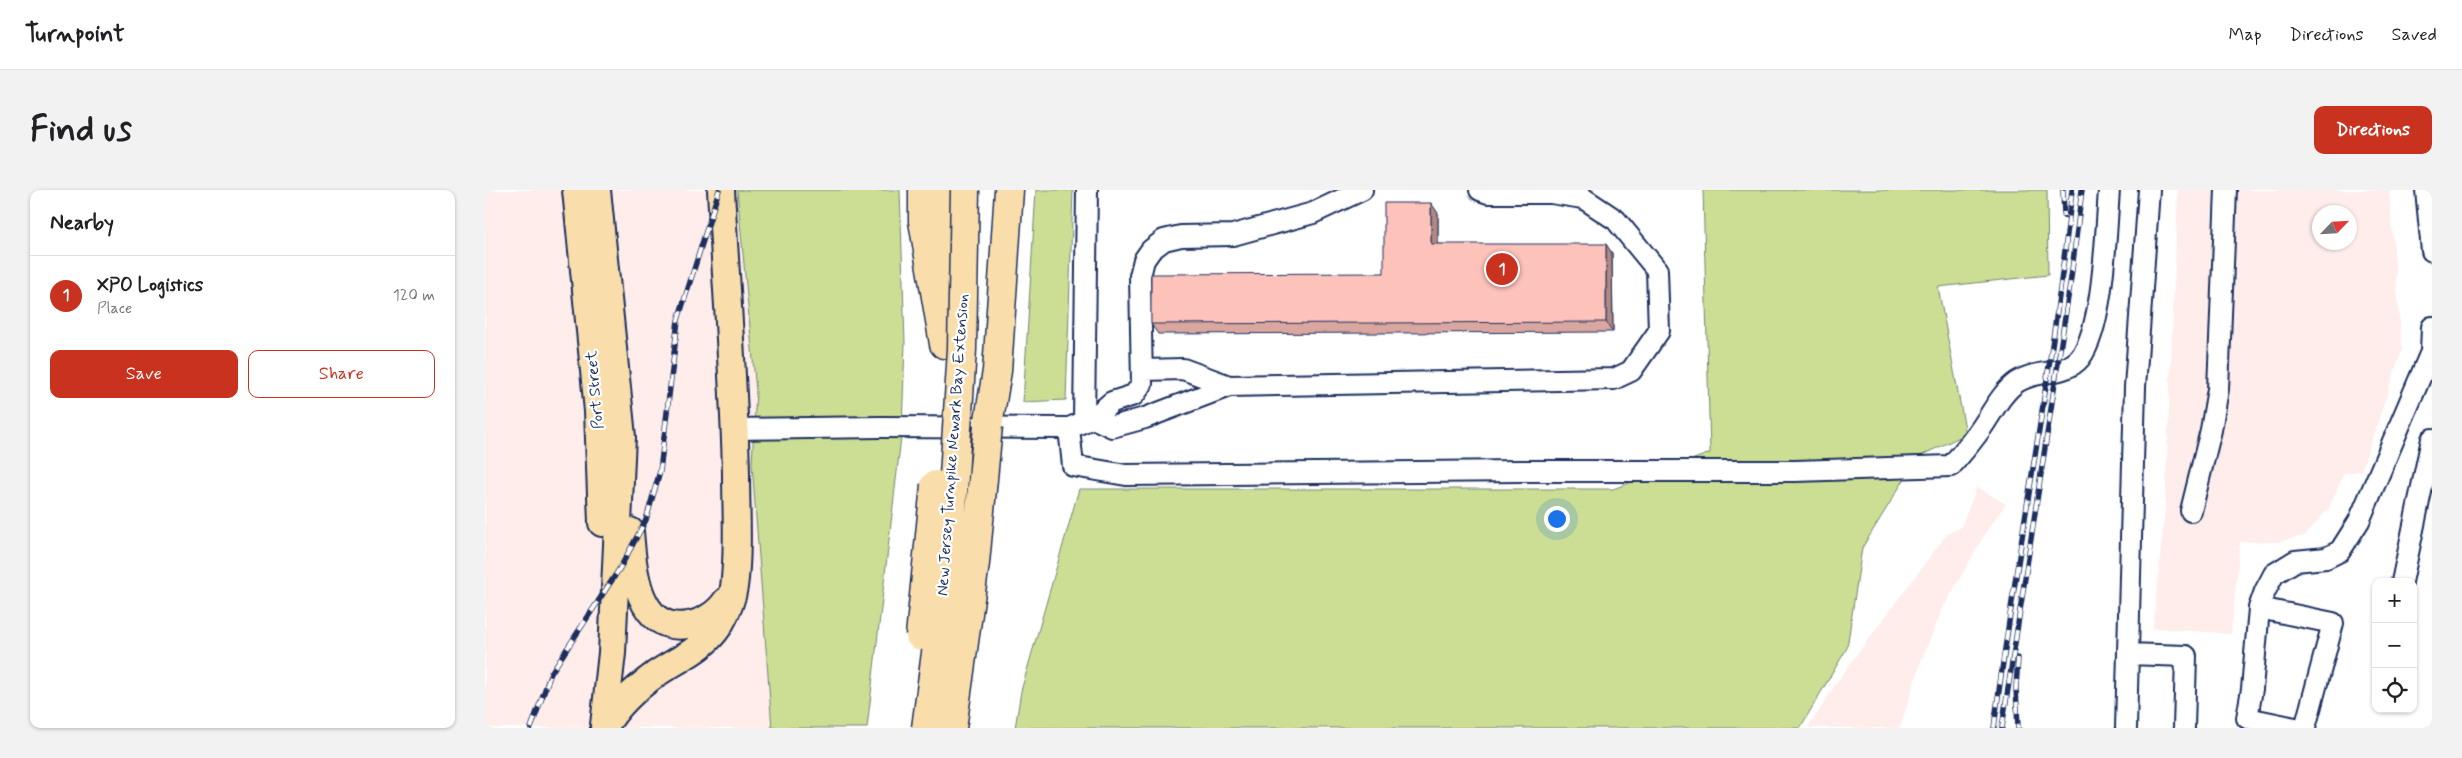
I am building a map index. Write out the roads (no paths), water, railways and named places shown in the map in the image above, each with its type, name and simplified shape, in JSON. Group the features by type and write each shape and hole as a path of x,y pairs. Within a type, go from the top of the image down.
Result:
{"highway":[{"path":"923,190 923,221 944,344"},
{"name":"New Jersey Turnpike Newark Bay Extension","path":"908,728 934,509 944,344 947,190"},
{"name":"New Jersey Turnpike Newark Bay Extension","path":"926,728 949,555 962,349 965,190"},
{"path":"988,426 987,371 993,190"},
{"path":"951,728 976,554 988,426 997,371 1009,190"}],"main road":[{"name":"Port Street","path":"576,190 598,411 610,583"},
{"name":"Port Street","path":"597,190 621,437 610,583"},
{"path":"604,728 613,712 627,698 657,674 705,642 718,628 727,611 734,587 737,551 735,429 721,190"},
{"path":"621,437 634,568 638,590 647,608 657,619 668,624 680,626 693,625 715,613 724,604 734,587"},
{"path":"592,728 610,583"},
{"path":"604,728 612,653 610,583"}],"lane":[{"path":"1087,190 1082,422 1073,466 1127,475 1520,470 1795,471 1951,466 1978,433 2007,391 2016,383 2025,377 2066,368 2081,357 2096,312 2103,273 2109,190"},
{"path":"1082,422 1112,402 1134,395 1142,384 1140,276 1144,260 1151,250 1164,240 1181,236 1233,235 1313,213 1362,190"},
{"path":"735,429 1082,422 1113,427 1163,412 1229,386 1614,379 1631,371 1659,331 1657,270 1622,227 1616,220 1583,198 1551,192 1488,193 1480,190"},
{"path":"2126,728 2135,387 2149,190"},
{"path":"2191,511 2211,430 2218,389 2226,190"},
{"path":"2426,190 2432,251"},
{"path":"2295,728 2249,723 2259,608 2274,574 2295,561 2326,558 2340,551 2359,521 2432,353 2432,327"},
{"path":"1143,370 1183,369 1229,386"},
{"path":"2402,578 2432,439"},
{"path":"2259,608 2333,623 2305,728"},
{"path":"2129,654 2185,656 2184,728"}],"railway":[{"path":"531,728 551,673 620,568 646,520 660,471 678,320 719,190"},
{"path":"2063,190 2064,216"},
{"path":"1994,728 2055,325 2072,190"},
{"path":"2002,728 2071,278 2082,190"},
{"path":"2018,658 2016,688 2018,728"}],"place":[{"name":"XPO Logistics","path":"1502,269"}]}
